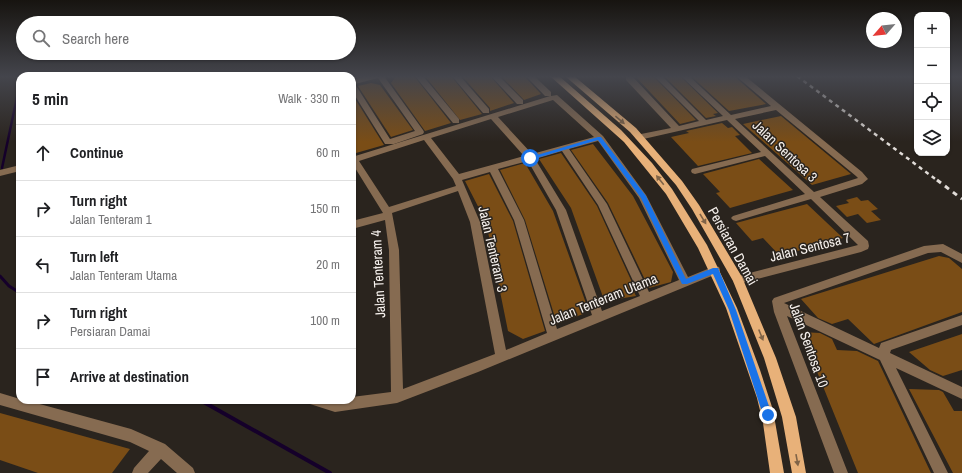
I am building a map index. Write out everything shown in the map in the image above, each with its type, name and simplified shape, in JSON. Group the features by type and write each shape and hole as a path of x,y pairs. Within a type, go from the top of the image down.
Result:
{"main road":[{"name":"Persiaran Damai","path":"580,98 620,133 664,185 692,227 715,270 733,310 768,415 777,473"},
{"name":"Persiaran Damai","path":"594,98 639,137 679,183 696,207 738,280 770,358 789,416 799,473"}],"street":[{"path":"361,98 388,142 423,135"},
{"name":"Jalan Tenteram 3","path":"396,98 459,182 475,222 501,356"},
{"path":"437,98 456,122"},
{"path":"476,98 530,158 561,210 598,317"},
{"path":"516,98 520,102"},
{"path":"356,159 490,113 549,98"},
{"path":"554,98 600,138 644,198 684,282"},
{"path":"648,98 677,129"},
{"path":"680,98 705,123"},
{"name":"Jalan Sentosa 3","path":"709,98 814,196"},
{"path":"736,218 814,196 859,182 863,179 857,172 766,98"},
{"path":"639,137 777,107"},
{"path":"356,224 388,213 493,168 600,138"},
{"path":"564,148 602,204 646,298"},
{"path":"695,171 768,153"},
{"name":"Jalan Tenteram 4","path":"356,165 388,213 394,250 397,397"},
{"path":"493,168 519,220 554,335"},
{"path":"0,173 16,169"},
{"name":"Jalan Sentosa 7","path":"738,280 863,247 864,244 859,238 814,196"},
{"name":"Jalan Sentosa 10","path":"841,473 779,307 778,300 928,249 943,248 962,258"},
{"name":"Jalan Tenteram Utama","path":"356,403 397,397 474,368 715,270"},
{"path":"779,307 962,393"},
{"path":"941,473 884,356 885,347 962,320"},
{"path":"0,399 16,404"},
{"path":"18,404 131,436 160,449 188,473"},
{"name":"Jalan Tenteram Utama","path":"328,404 335,406 349,404"},
{"path":"139,473 160,449"}],"building":[{"path":"366,98 390,98 413,130 391,137"},
{"path":"402,98 431,98 451,123 425,131"},
{"path":"443,98 469,98 482,114 460,120"},
{"path":"481,98 510,98 514,103 490,111 490,108"},
{"path":"656,98 675,98 696,120 680,124"},
{"path":"686,98 703,98 718,113 713,114 716,116 706,118"},
{"path":"715,98 759,98 766,104 729,111"},
{"path":"356,100 384,145 356,153"},
{"path":"781,116 851,174 812,185 743,124"},
{"path":"722,123 728,128 732,127 740,135 735,136 752,153 698,166 671,137 689,133 686,131"},
{"path":"593,144 633,196 673,272 671,282 649,288 608,203 571,150"},
{"path":"561,153 597,206 636,291 634,292 636,296 612,300 603,297 571,208 539,159"},
{"path":"759,159 793,190 730,208 716,193 720,192 703,174"},
{"path":"525,163 553,211 587,306 583,314 557,324 525,220 500,170"},
{"path":"489,174 513,221 545,331 523,339 508,331 486,222 465,181"},
{"path":"857,197 861,201 868,200 878,209 871,211 881,220 867,223 858,214 847,217 836,206 849,203 846,200"},
{"path":"807,204 843,238 780,256 763,238 752,241 736,223"},
{"path":"939,256 949,258 962,269 962,312 874,344 848,319 832,324 818,318 801,299"},
{"path":"801,332 820,333 832,339 837,350 857,351 878,361 931,473 858,473"},
{"path":"962,334 962,370 943,376 930,370 909,352"},
{"path":"909,389 939,390 943,392 954,411 962,411 962,473 953,473"},
{"path":"0,413 130,449 112,473 38,473 0,460"}],"waterway":[{"path":"2,168 16,102"},
{"path":"0,276 9,286 16,290"},
{"path":"207,404 330,473"}],"railway":[{"path":"827,98 938,181"},
{"path":"937,180 962,199"}],"route":[{"path":"530,158 600,138 644,198 684,282 715,270 733,310 768,415"}]}
